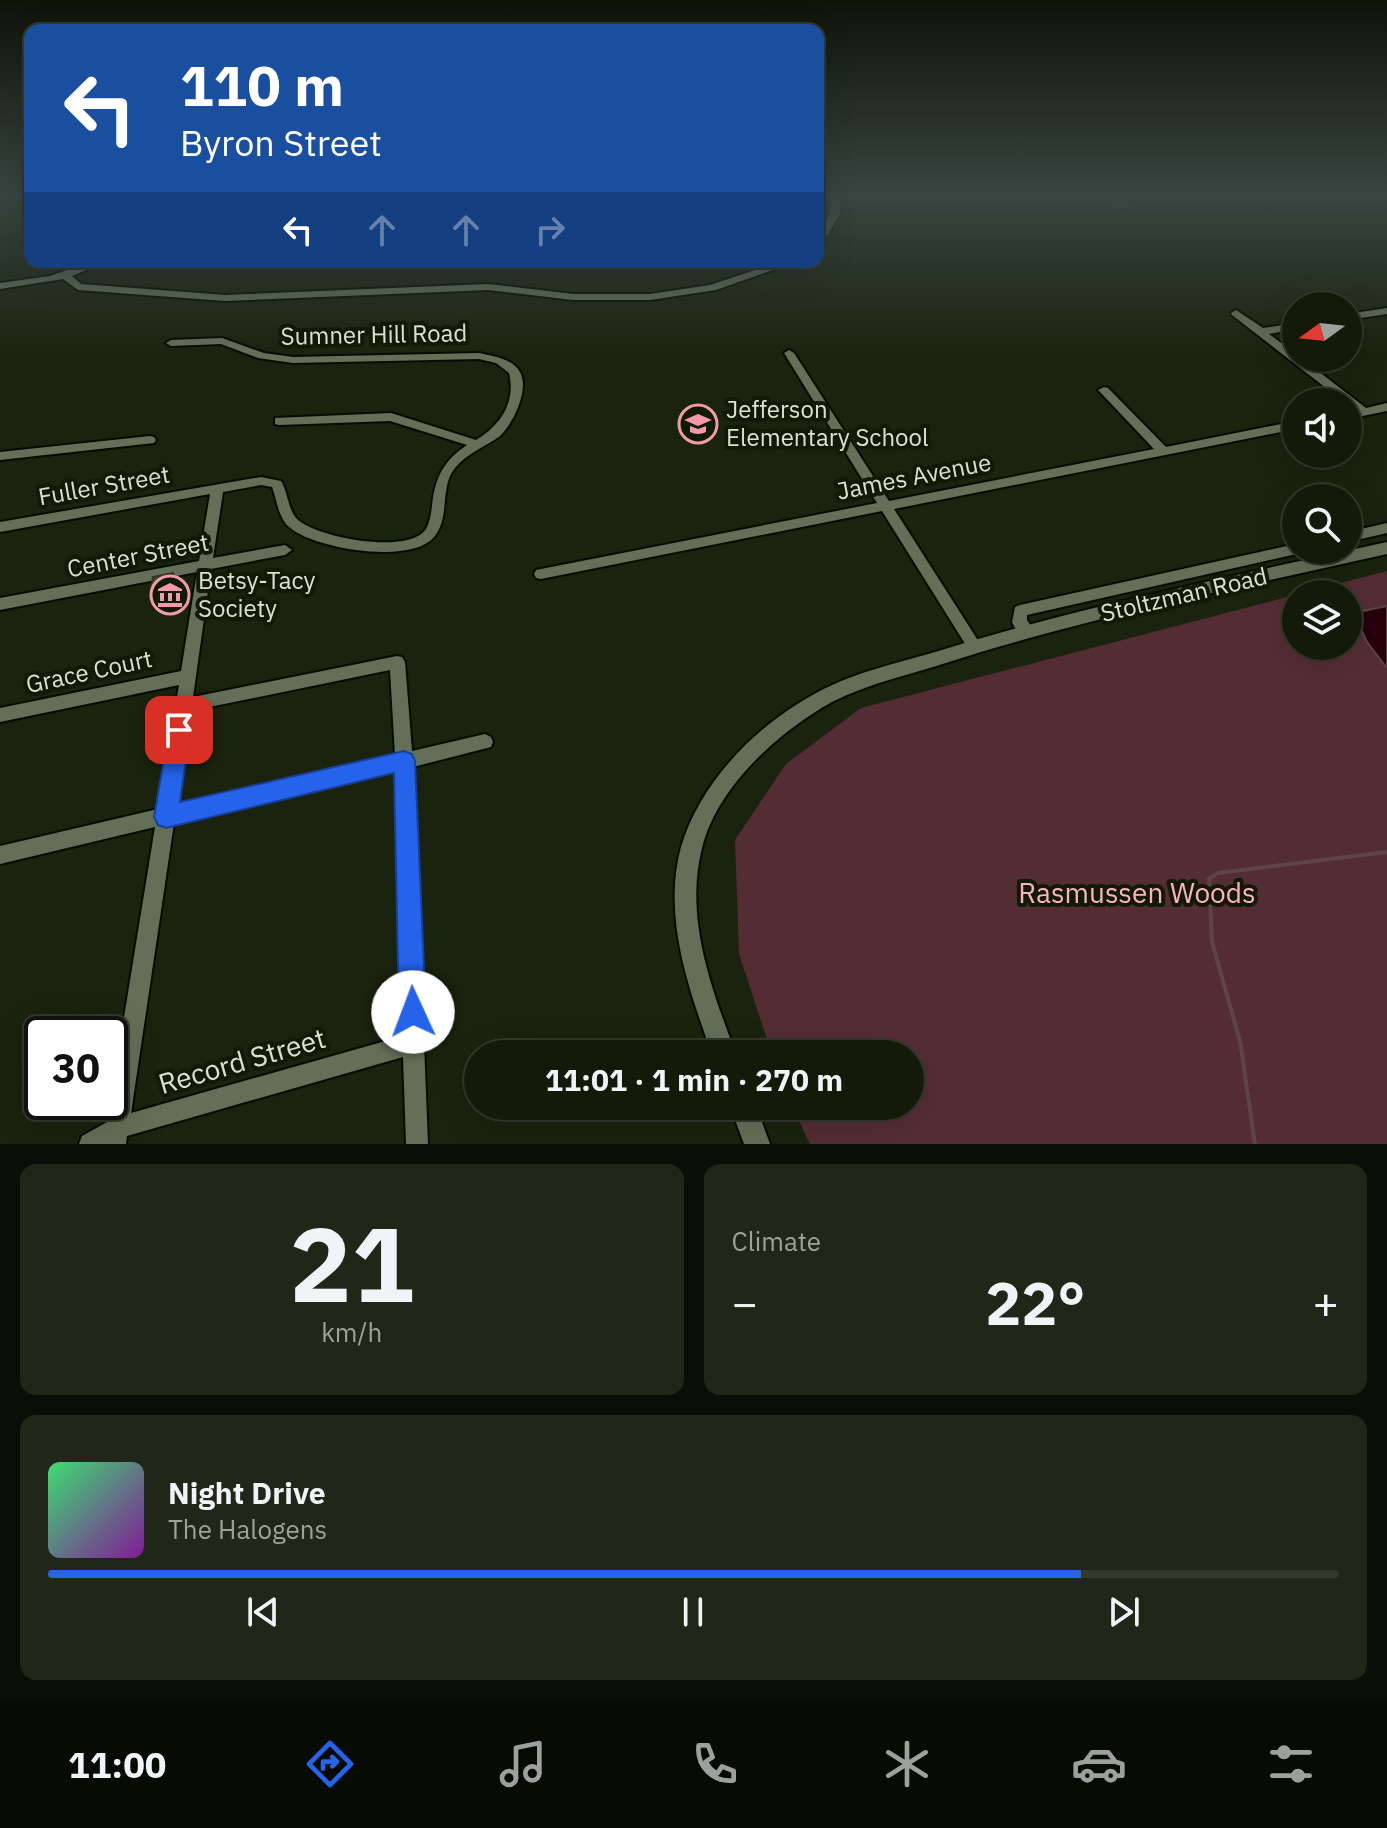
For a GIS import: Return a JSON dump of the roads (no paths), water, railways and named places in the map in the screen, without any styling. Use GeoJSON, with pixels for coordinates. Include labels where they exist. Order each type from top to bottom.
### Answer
{"type":"FeatureCollection","features":[{"type":"Feature","properties":{"kind":"street"},"geometry":{"type":"LineString","coordinates":[[0,286],[65,275],[84,268]]}},
{"type":"Feature","properties":{"kind":"street"},"geometry":{"type":"LineString","coordinates":[[65,275],[78,287],[225,298],[488,287],[573,297],[650,297],[712,288],[772,268]]}},
{"type":"Feature","properties":{"kind":"street"},"geometry":{"type":"LineString","coordinates":[[1362,315],[1387,311]]}},
{"type":"Feature","properties":{"kind":"street"},"geometry":{"type":"LineString","coordinates":[[1236,313],[1364,412],[1387,407]]}},
{"type":"Feature","properties":{"kind":"street"},"geometry":{"type":"LineString","coordinates":[[1260,332],[1282,328]]}},
{"type":"Feature","properties":{"kind":"street","name":"Sumner Hill Road"},"geometry":{"type":"LineString","coordinates":[[171,343],[222,341],[262,356],[293,360],[374,356],[491,358],[514,371],[515,399],[506,424],[445,472],[432,530],[426,538],[405,547],[353,542],[301,528],[286,512],[277,484],[261,481],[217,489]]}},
{"type":"Feature","properties":{"kind":"street"},"geometry":{"type":"LineString","coordinates":[[789,353],[974,646]]}},
{"type":"Feature","properties":{"kind":"street"},"geometry":{"type":"LineString","coordinates":[[1104,390],[1162,450]]}},
{"type":"Feature","properties":{"kind":"street"},"geometry":{"type":"LineString","coordinates":[[279,421],[391,417],[479,445]]}},
{"type":"Feature","properties":{"kind":"street","name":"James Avenue"},"geometry":{"type":"LineString","coordinates":[[541,574],[1282,428]]}},
{"type":"Feature","properties":{"kind":"street"},"geometry":{"type":"LineString","coordinates":[[0,456],[150,440]]}},
{"type":"Feature","properties":{"kind":"street"},"geometry":{"type":"LineString","coordinates":[[117,1136],[217,489]]}},
{"type":"Feature","properties":{"kind":"street","name":"Fuller Street"},"geometry":{"type":"LineString","coordinates":[[0,527],[217,489]]}},
{"type":"Feature","properties":{"kind":"street"},"geometry":{"type":"LineString","coordinates":[[1362,534],[1387,528]]}},
{"type":"Feature","properties":{"kind":"street","name":"Stoltzman Road"},"geometry":{"type":"LineString","coordinates":[[719,1040],[693,965],[687,919],[687,881],[702,819],[743,758],[816,702],[843,689],[974,646],[1387,548]]}},
{"type":"Feature","properties":{"kind":"street","name":"Center Street"},"geometry":{"type":"LineString","coordinates":[[0,604],[285,550]]}},
{"type":"Feature","properties":{"kind":"street","name":"Stoltzman Road"},"geometry":{"type":"LineString","coordinates":[[1028,632],[1019,622],[1020,611],[1282,552]]}},
{"type":"Feature","properties":{"kind":"street"},"geometry":{"type":"LineString","coordinates":[[183,706],[397,662],[404,761],[417,1144]]}},
{"type":"Feature","properties":{"kind":"street","name":"Grace Court"},"geometry":{"type":"LineString","coordinates":[[0,715],[188,676]]}},
{"type":"Feature","properties":{"kind":"street"},"geometry":{"type":"LineString","coordinates":[[0,855],[485,742]]}},
{"type":"Feature","properties":{"kind":"street","name":"Record Street"},"geometry":{"type":"LineString","coordinates":[[90,1144],[414,1043]]}},
{"type":"Feature","properties":{"kind":"street"},"geometry":{"type":"LineString","coordinates":[[748,1120],[757,1144]]}},
{"type":"Feature","properties":{"kind":"waterway"},"geometry":{"type":"LineString","coordinates":[[1255,1144],[1240,1041],[1212,942],[1209,879],[1218,873],[1387,852]]}},
{"type":"Feature","properties":{"kind":"place","name":"Jefferson Elementary School"},"geometry":{"type":"Point","coordinates":[698,424]}},
{"type":"Feature","properties":{"kind":"place","name":"Betsy-Tacy Society"},"geometry":{"type":"Point","coordinates":[170,595]}},
{"type":"Feature","properties":{"kind":"park label","name":"Rasmussen Woods"},"geometry":{"type":"Point","coordinates":[1137,893]}}]}
